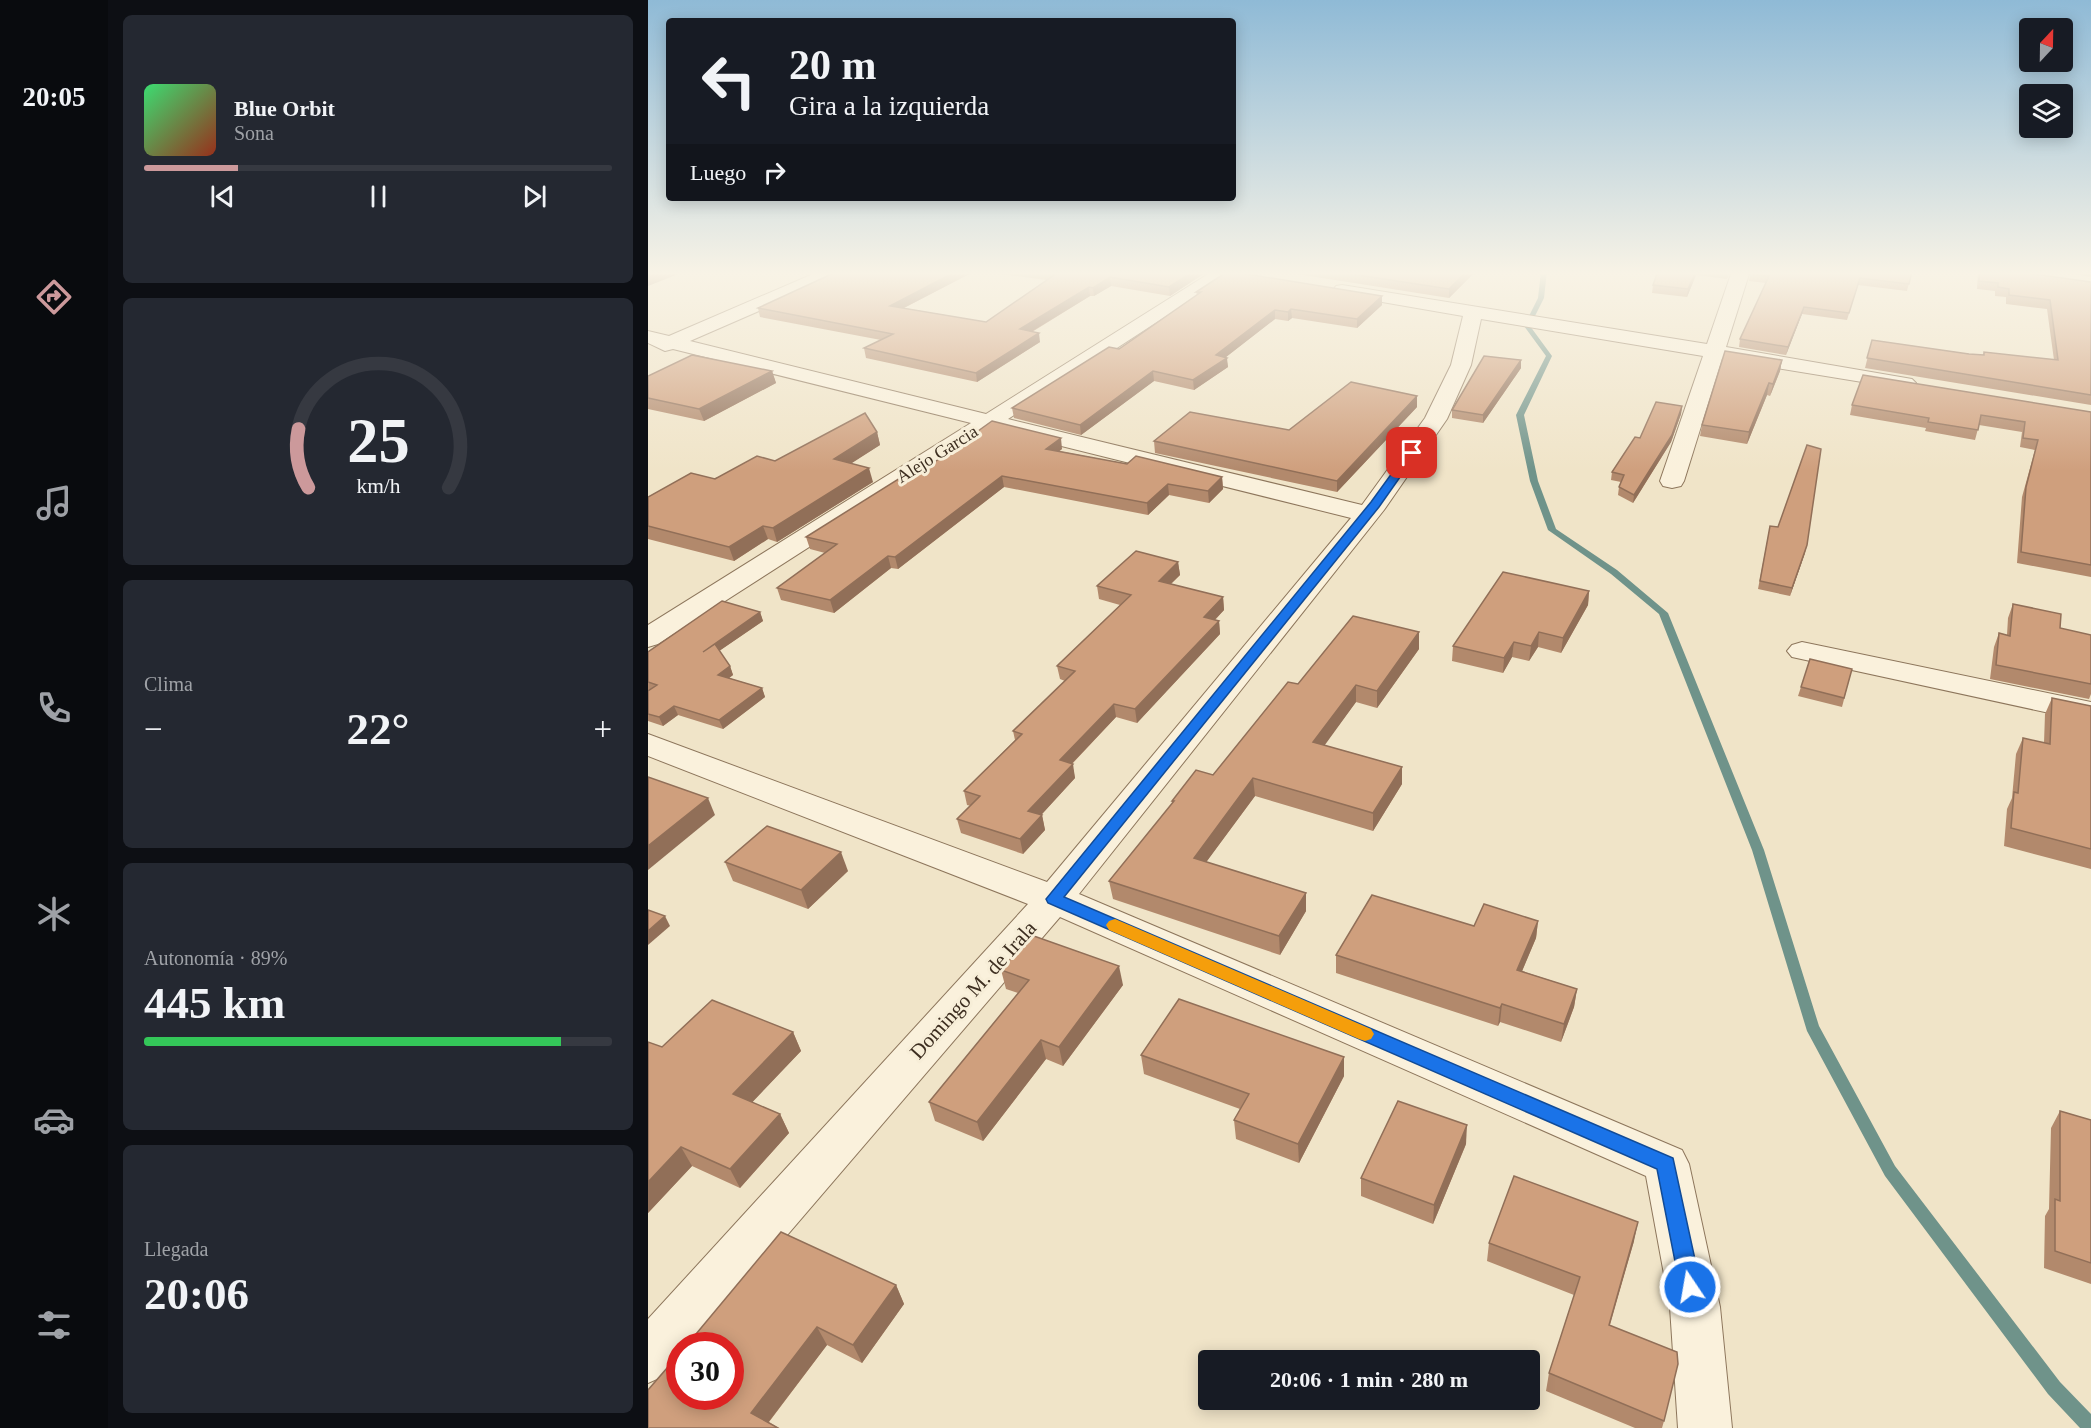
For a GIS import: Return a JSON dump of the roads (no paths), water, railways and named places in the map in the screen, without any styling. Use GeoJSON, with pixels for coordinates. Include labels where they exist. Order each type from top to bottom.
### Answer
{"type":"FeatureCollection","features":[{"type":"Feature","properties":{"kind":"street"},"geometry":{"type":"LineString","coordinates":[[650,338],[1367,514]]}},
{"type":"Feature","properties":{"kind":"street"},"geometry":{"type":"LineString","coordinates":[[648,353],[683,338]]}},
{"type":"Feature","properties":{"kind":"street","name":"Alejo Garcia"},"geometry":{"type":"LineString","coordinates":[[648,638],[1125,338]]}},
{"type":"Feature","properties":{"kind":"street","name":"Domingo M. de Irala"},"geometry":{"type":"LineString","coordinates":[[648,1357],[1054,899],[1367,514],[1436,419],[1461,365],[1467,338]]}},
{"type":"Feature","properties":{"kind":"street"},"geometry":{"type":"LineString","coordinates":[[1630,338],[1927,387]]}},
{"type":"Feature","properties":{"kind":"street"},"geometry":{"type":"LineString","coordinates":[[1672,481],[1720,338]]}},
{"type":"Feature","properties":{"kind":"street"},"geometry":{"type":"LineString","coordinates":[[1802,651],[2091,712]]}},
{"type":"Feature","properties":{"kind":"street"},"geometry":{"type":"LineString","coordinates":[[648,744],[1054,899],[1666,1164],[1695,1307],[1705,1428]]}},
{"type":"Feature","properties":{"kind":"waterway"},"geometry":{"type":"LineString","coordinates":[[1536,338],[1549,356],[1520,415],[1534,481],[1552,530],[1614,572],[1663,613],[1758,850],[1812,1027],[1890,1171],[2054,1388],[2091,1427]]}}]}
